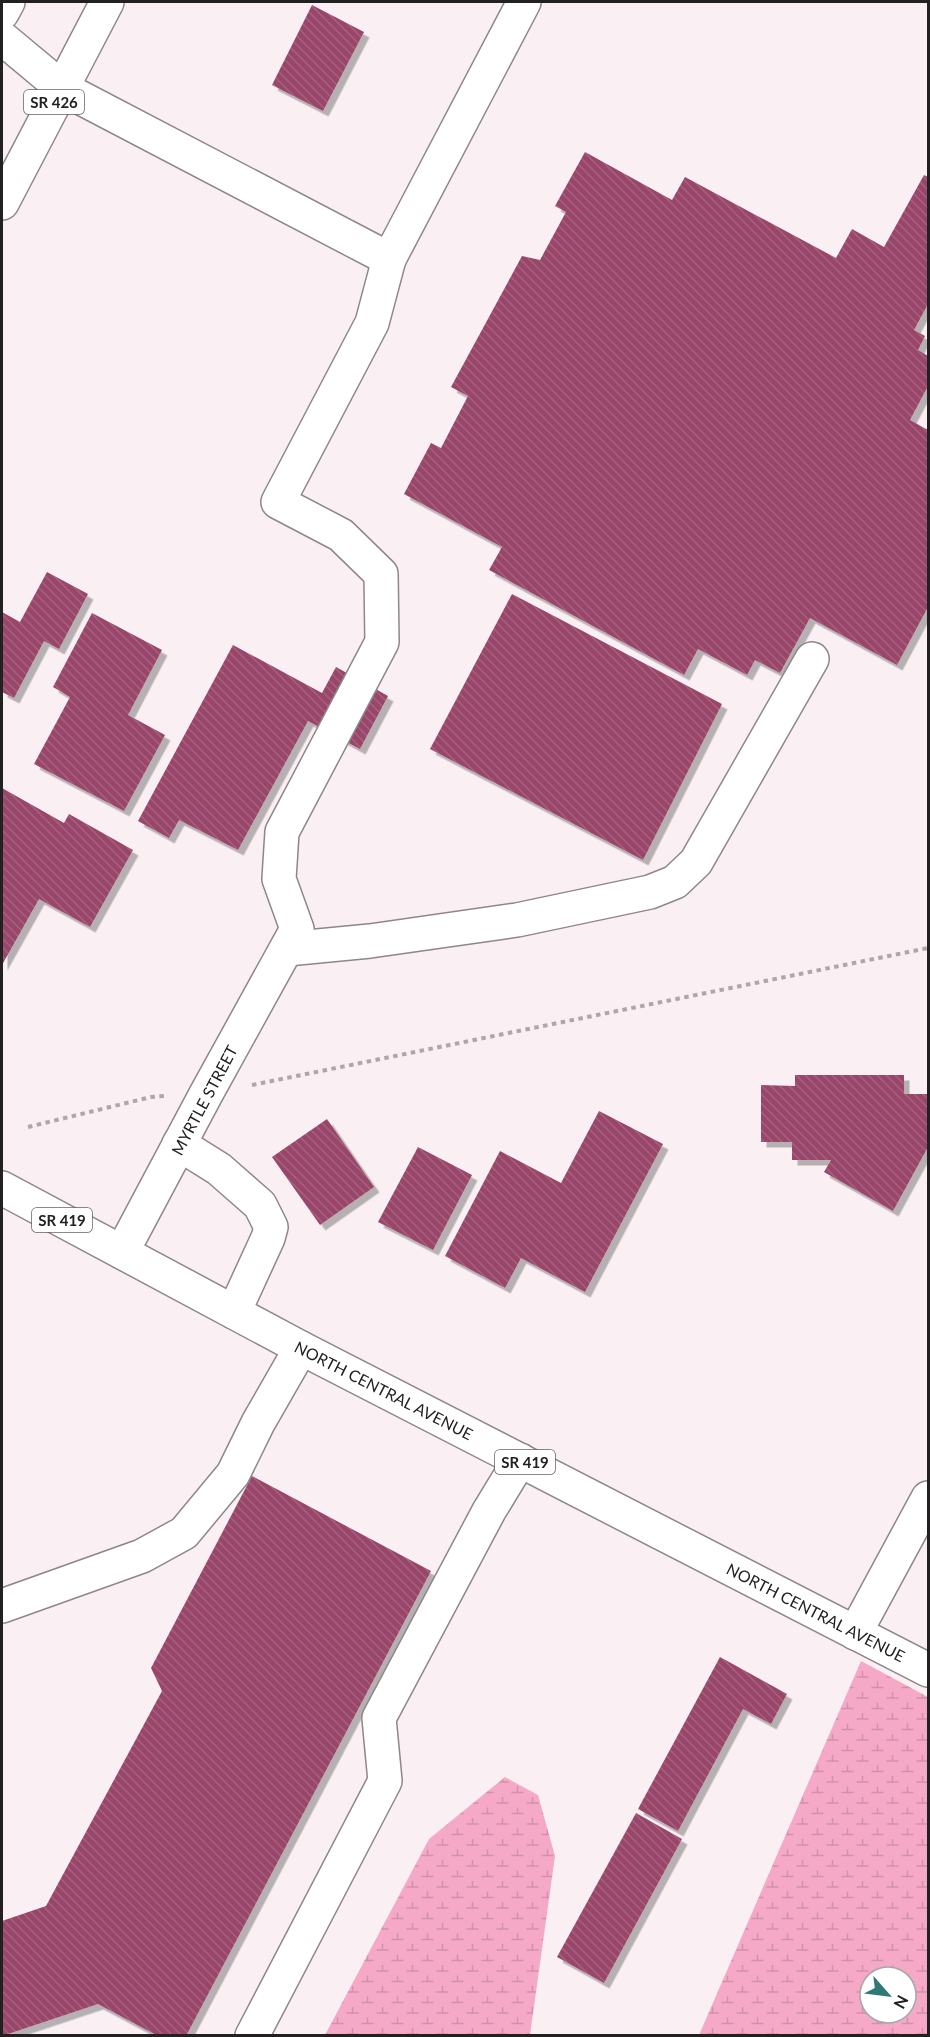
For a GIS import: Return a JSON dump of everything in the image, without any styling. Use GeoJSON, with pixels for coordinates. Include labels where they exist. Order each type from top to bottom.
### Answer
{"type":"FeatureCollection","features":[{"type":"Feature","properties":{"kind":"main road"},"geometry":{"type":"LineString","coordinates":[[2,13],[8,2]]}},
{"type":"Feature","properties":{"kind":"main road","name":"SR 426"},"geometry":{"type":"LineString","coordinates":[[2,203],[107,2]]}},
{"type":"Feature","properties":{"kind":"main road"},"geometry":{"type":"LineString","coordinates":[[2,38],[62,88],[389,259],[524,2]]}},
{"type":"Feature","properties":{"kind":"main road","name":"MYRTLE STREET"},"geometry":{"type":"LineString","coordinates":[[122,1252],[297,929],[279,879],[282,832],[382,642],[381,574],[341,535],[278,502],[372,323],[389,259]]}},
{"type":"Feature","properties":{"kind":"main road"},"geometry":{"type":"LineString","coordinates":[[288,949],[370,941],[517,920],[650,892],[675,882],[696,862],[812,659]]}},
{"type":"Feature","properties":{"kind":"main road"},"geometry":{"type":"LineString","coordinates":[[179,1144],[219,1169],[260,1205],[271,1227],[234,1312]]}},
{"type":"Feature","properties":{"kind":"main road","name":"NORTH CENTRAL AVENUE"},"geometry":{"type":"LineString","coordinates":[[2,1188],[301,1348],[928,1670]]}},
{"type":"Feature","properties":{"kind":"main road"},"geometry":{"type":"LineString","coordinates":[[2,1606],[142,1556],[184,1533],[233,1474],[258,1423],[301,1348]]}},
{"type":"Feature","properties":{"kind":"main road"},"geometry":{"type":"LineString","coordinates":[[252,2036],[386,1781],[379,1718],[489,1511],[520,1460]]}},
{"type":"Feature","properties":{"kind":"main road"},"geometry":{"type":"LineString","coordinates":[[855,1633],[928,1498]]}},
{"type":"Feature","properties":{"kind":"path"},"geometry":{"type":"LineString","coordinates":[[242,1087],[928,948]]}},
{"type":"Feature","properties":{"kind":"path"},"geometry":{"type":"LineString","coordinates":[[28,1127],[151,1097],[170,1096]]}},
{"type":"Feature","properties":{"kind":"green space"},"geometry":{"type":"Polygon","coordinates":[[[861,1661],[928,1697],[928,2035],[699,2035],[861,1661]]]}},
{"type":"Feature","properties":{"kind":"green space"},"geometry":{"type":"Polygon","coordinates":[[[505,1777],[538,1795],[555,1856],[530,2035],[325,2035],[429,1839],[505,1777]]]}},
{"type":"Feature","properties":{"kind":"building"},"geometry":{"type":"Polygon","coordinates":[[[312,5],[364,32],[323,111],[272,85],[312,5]]]}},
{"type":"Feature","properties":{"kind":"building"},"geometry":{"type":"Polygon","coordinates":[[[585,152],[672,200],[685,177],[836,258],[852,229],[884,247],[924,175],[928,177],[928,304],[914,330],[925,336],[918,350],[928,356],[928,386],[910,420],[928,430],[928,607],[897,665],[810,618],[780,673],[755,660],[747,675],[698,649],[684,675],[489,570],[502,547],[404,494],[431,443],[441,448],[468,396],[451,387],[522,256],[540,260],[566,212],[555,206],[585,152]]]}},
{"type":"Feature","properties":{"kind":"building"},"geometry":{"type":"Polygon","coordinates":[[[47,572],[88,594],[59,649],[44,641],[14,698],[2,692],[2,612],[20,622],[47,572]]]}},
{"type":"Feature","properties":{"kind":"building"},"geometry":{"type":"Polygon","coordinates":[[[512,594],[722,704],[643,860],[430,749],[512,594]]]}},
{"type":"Feature","properties":{"kind":"building"},"geometry":{"type":"Polygon","coordinates":[[[92,613],[162,650],[128,715],[165,735],[124,811],[34,764],[70,697],[53,687],[92,613]]]}},
{"type":"Feature","properties":{"kind":"building"},"geometry":{"type":"Polygon","coordinates":[[[233,645],[322,693],[336,667],[388,696],[360,749],[308,721],[238,850],[179,820],[169,838],[138,821],[233,645]]]}},
{"type":"Feature","properties":{"kind":"building"},"geometry":{"type":"Polygon","coordinates":[[[2,788],[64,823],[69,814],[133,850],[90,927],[39,899],[2,965],[2,788]]]}},
{"type":"Feature","properties":{"kind":"building"},"geometry":{"type":"Polygon","coordinates":[[[795,1075],[904,1075],[904,1094],[928,1094],[928,1147],[893,1211],[824,1172],[831,1160],[792,1160],[792,1142],[761,1142],[761,1085],[795,1086],[795,1075]]]}},
{"type":"Feature","properties":{"kind":"building"},"geometry":{"type":"Polygon","coordinates":[[[599,1111],[663,1144],[585,1292],[521,1258],[505,1288],[445,1256],[500,1151],[561,1183],[599,1111]]]}},
{"type":"Feature","properties":{"kind":"building"},"geometry":{"type":"Polygon","coordinates":[[[327,1119],[374,1187],[320,1225],[272,1157],[327,1119]]]}},
{"type":"Feature","properties":{"kind":"building"},"geometry":{"type":"Polygon","coordinates":[[[418,1147],[472,1175],[433,1250],[378,1222],[418,1147]]]}},
{"type":"Feature","properties":{"kind":"building"},"geometry":{"type":"Polygon","coordinates":[[[252,1476],[431,1571],[186,2036],[158,2036],[98,2004],[2,2036],[2,1921],[46,1906],[162,1691],[151,1668],[252,1476]]]}},
{"type":"Feature","properties":{"kind":"building"},"geometry":{"type":"Polygon","coordinates":[[[720,1657],[787,1694],[771,1724],[743,1709],[678,1831],[638,1809],[720,1657]]]}},
{"type":"Feature","properties":{"kind":"building"},"geometry":{"type":"Polygon","coordinates":[[[636,1813],[682,1839],[604,1983],[557,1957],[636,1813]]]}}]}
